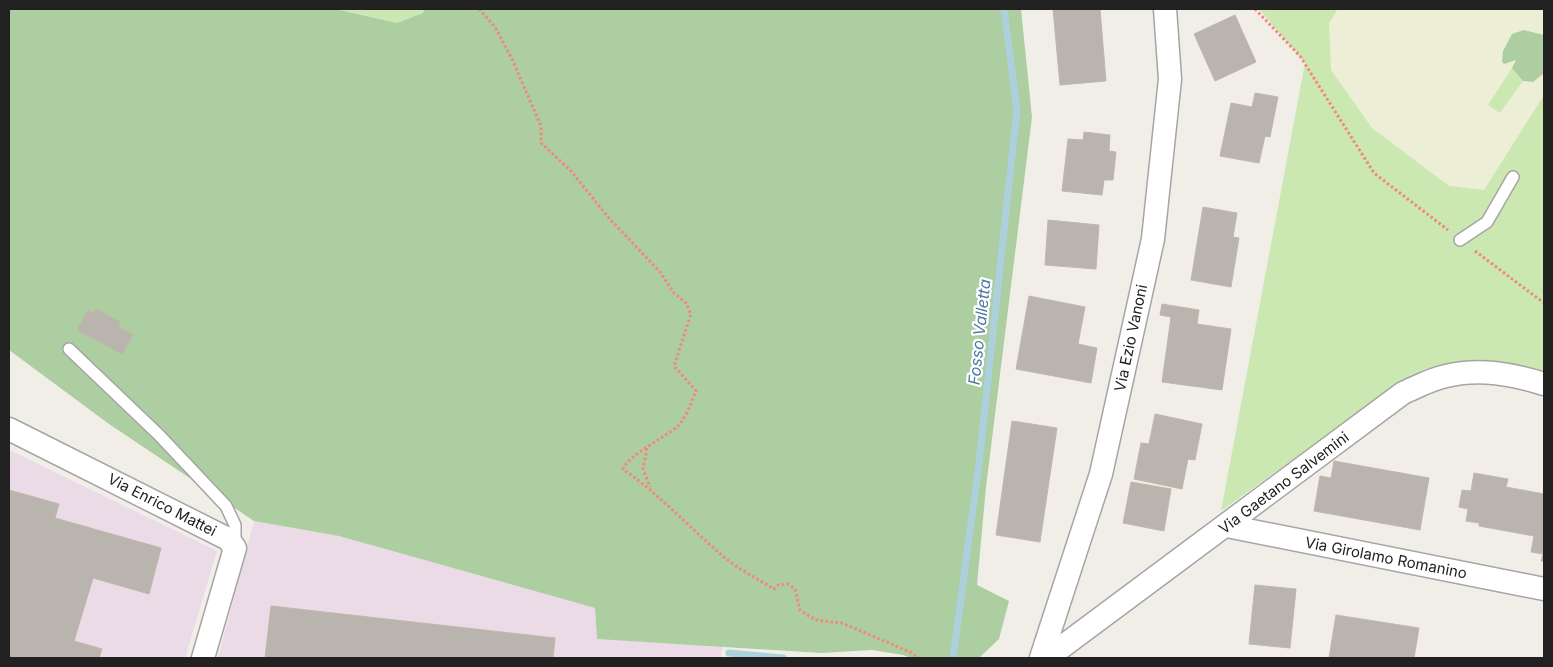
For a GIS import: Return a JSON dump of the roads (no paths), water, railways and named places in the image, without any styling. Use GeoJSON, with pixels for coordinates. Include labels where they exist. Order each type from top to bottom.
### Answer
{"type":"FeatureCollection","features":[{"type":"Feature","properties":{"kind":"street","name":"Via Ezio Vanoni"},"geometry":{"type":"LineString","coordinates":[[1041,658],[1101,474],[1153,239],[1170,79],[1165,9]]}},
{"type":"Feature","properties":{"kind":"street","name":"Via Gaetano Salvemini"},"geometry":{"type":"LineString","coordinates":[[1047,658],[1227,526],[1403,393],[1445,376],[1486,371],[1521,377],[1544,384]]}},
{"type":"Feature","properties":{"kind":"street","name":"Via Enrico Mattei"},"geometry":{"type":"LineString","coordinates":[[9,429],[219,534],[235,548]]}},
{"type":"Feature","properties":{"kind":"street","name":"Via Girolamo Romanino"},"geometry":{"type":"LineString","coordinates":[[1227,526],[1544,590]]}},
{"type":"Feature","properties":{"kind":"street"},"geometry":{"type":"LineString","coordinates":[[203,658],[235,548]]}},
{"type":"Feature","properties":{"kind":"lane"},"geometry":{"type":"LineString","coordinates":[[1460,240],[1487,222],[1513,177]]}},
{"type":"Feature","properties":{"kind":"lane"},"geometry":{"type":"LineString","coordinates":[[69,349],[159,435],[226,506],[235,525],[235,548]]}},
{"type":"Feature","properties":{"kind":"waterway","name":"Fosso Valletta"},"geometry":{"type":"LineString","coordinates":[[953,658],[979,463],[1017,109],[1004,9]]}},
{"type":"Feature","properties":{"kind":"waterway"},"geometry":{"type":"LineString","coordinates":[[729,653],[783,658]]}}]}
